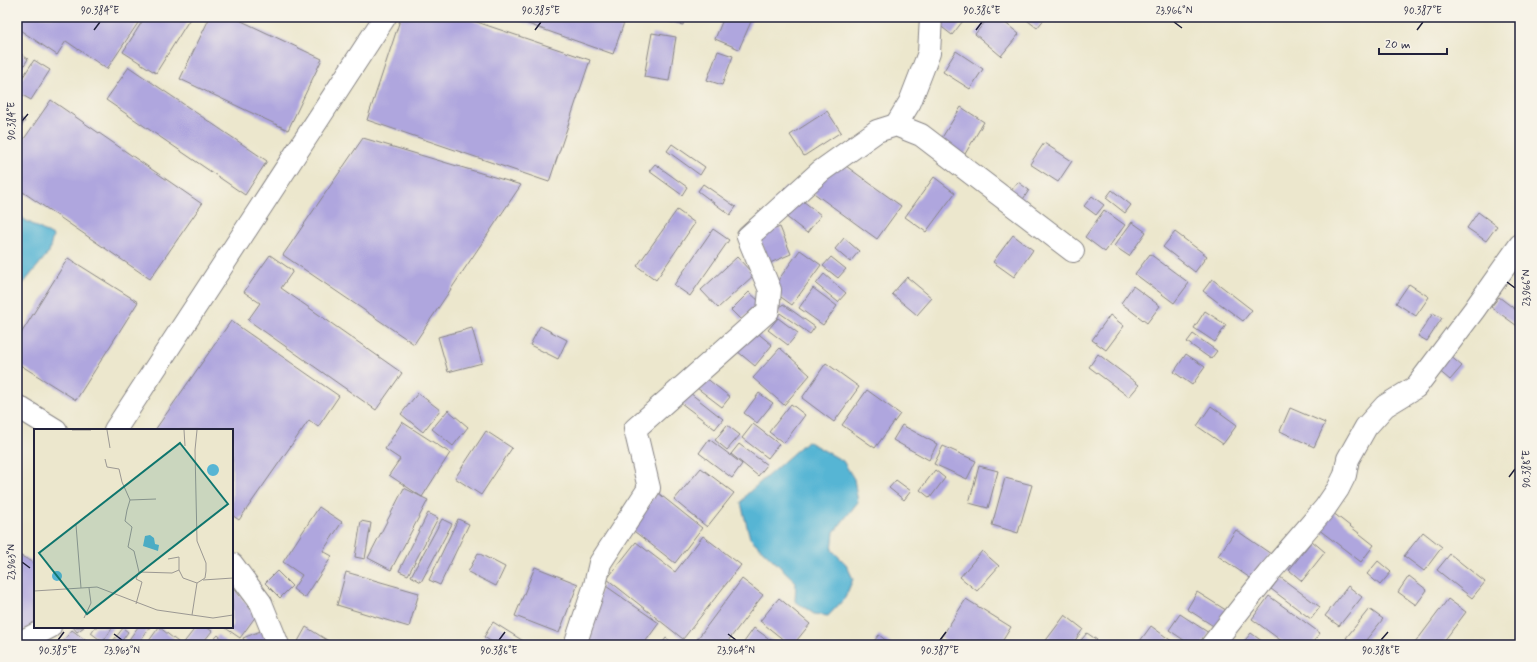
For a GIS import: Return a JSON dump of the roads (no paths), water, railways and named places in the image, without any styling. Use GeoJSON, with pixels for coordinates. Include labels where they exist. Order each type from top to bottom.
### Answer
{"type":"FeatureCollection","features":[{"type":"Feature","properties":{"kind":"street"},"geometry":{"type":"LineString","coordinates":[[116,429],[385,17]]}},
{"type":"Feature","properties":{"kind":"street"},"geometry":{"type":"LineString","coordinates":[[896,125],[910,102],[929,53],[931,17]]}},
{"type":"Feature","properties":{"kind":"street"},"geometry":{"type":"LineString","coordinates":[[575,645],[595,585],[600,563],[649,488],[636,429],[710,365],[768,311],[770,290],[748,236],[821,171],[877,131],[896,125],[921,135],[1073,251]]}},
{"type":"Feature","properties":{"kind":"street"},"geometry":{"type":"LineString","coordinates":[[1212,645],[1268,574],[1325,508],[1338,489],[1345,475],[1348,459],[1366,427],[1385,406],[1416,387],[1474,310],[1520,245]]}},
{"type":"Feature","properties":{"kind":"street"},"geometry":{"type":"LineString","coordinates":[[17,406],[54,429]]}},
{"type":"Feature","properties":{"kind":"street"},"geometry":{"type":"LineString","coordinates":[[233,565],[261,603],[278,645]]}},
{"type":"Feature","properties":{"kind":"street"},"geometry":{"type":"LineString","coordinates":[[17,644],[48,628]]}},
{"type":"Feature","properties":{"kind":"water"},"geometry":{"type":"Polygon","coordinates":[[[17,213],[25,220],[53,236],[49,252],[23,284],[17,287],[17,213]]]}},
{"type":"Feature","properties":{"kind":"water"},"geometry":{"type":"Polygon","coordinates":[[[807,441],[843,461],[854,479],[858,502],[834,532],[832,550],[846,564],[853,579],[845,598],[828,616],[814,614],[795,601],[796,582],[750,538],[741,503],[747,494],[807,441]]]}}]}
